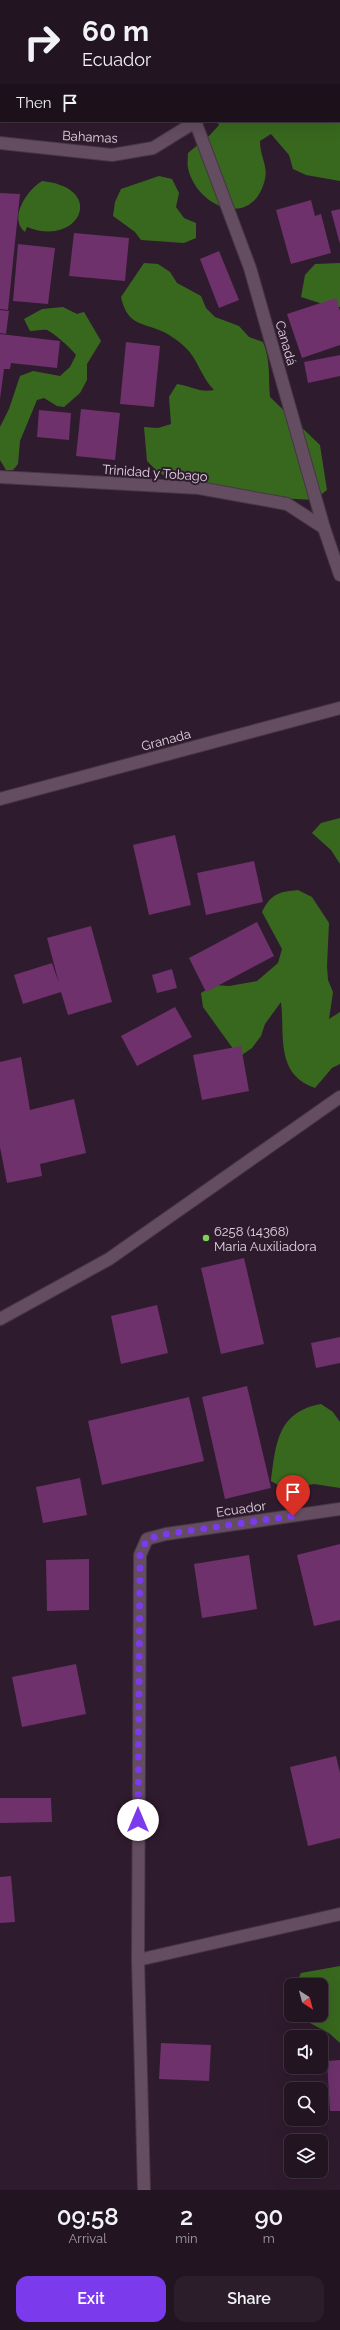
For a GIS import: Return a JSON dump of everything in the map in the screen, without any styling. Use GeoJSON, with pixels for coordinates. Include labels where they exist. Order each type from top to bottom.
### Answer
{"type":"FeatureCollection","features":[{"type":"Feature","properties":{"kind":"street","name":"Bahamas"},"geometry":{"type":"LineString","coordinates":[[0,143],[112,155],[153,148],[193,122]]}},
{"type":"Feature","properties":{"kind":"street","name":"Canadá"},"geometry":{"type":"LineString","coordinates":[[195,122],[250,268],[324,528],[340,575]]}},
{"type":"Feature","properties":{"kind":"street","name":"Trinidad y Tobago"},"geometry":{"type":"LineString","coordinates":[[0,477],[200,488],[287,504],[324,528]]}},
{"type":"Feature","properties":{"kind":"street","name":"Granada"},"geometry":{"type":"LineString","coordinates":[[0,799],[340,708]]}},
{"type":"Feature","properties":{"kind":"street"},"geometry":{"type":"LineString","coordinates":[[0,1319],[109,1259],[339,1100]]}},
{"type":"Feature","properties":{"kind":"street","name":"Ecuador"},"geometry":{"type":"LineString","coordinates":[[138,1960],[140,1555],[147,1539],[166,1534],[340,1509]]}},
{"type":"Feature","properties":{"kind":"street"},"geometry":{"type":"LineString","coordinates":[[144,2190],[138,1960],[340,1914]]}},
{"type":"Feature","properties":{"kind":"green space"},"geometry":{"type":"Polygon","coordinates":[[[218,122],[340,122],[340,181],[306,175],[293,169],[289,155],[271,134],[260,141],[266,174],[259,195],[249,205],[237,209],[225,208],[213,202],[202,193],[193,182],[188,168],[188,153],[210,135],[219,125],[218,122]]]}},
{"type":"Feature","properties":{"kind":"green space"},"geometry":{"type":"Polygon","coordinates":[[[159,176],[172,179],[179,193],[176,207],[184,218],[196,223],[196,238],[184,243],[141,240],[135,232],[113,216],[115,202],[121,189],[159,176]]]}},
{"type":"Feature","properties":{"kind":"green space"},"geometry":{"type":"Polygon","coordinates":[[[42,181],[62,186],[75,194],[80,204],[79,214],[72,224],[61,230],[45,231],[27,227],[25,232],[20,226],[18,219],[19,212],[26,197],[36,185],[42,181]]]}},
{"type":"Feature","properties":{"kind":"green space"},"geometry":{"type":"Polygon","coordinates":[[[144,263],[158,264],[170,272],[177,283],[201,296],[206,308],[215,317],[239,326],[249,337],[263,342],[266,349],[268,362],[270,397],[320,445],[327,490],[314,500],[207,494],[183,477],[168,478],[157,471],[147,461],[144,427],[158,428],[171,424],[169,397],[177,384],[204,391],[214,390],[193,357],[182,345],[166,333],[134,320],[130,317],[123,306],[121,297],[144,263]]]}},
{"type":"Feature","properties":{"kind":"green space"},"geometry":{"type":"Polygon","coordinates":[[[340,263],[340,307],[329,306],[301,297],[305,275],[315,264],[340,263]]]}},
{"type":"Feature","properties":{"kind":"green space"},"geometry":{"type":"Polygon","coordinates":[[[63,307],[77,314],[84,312],[101,341],[87,364],[87,380],[80,393],[64,407],[57,406],[44,398],[37,400],[20,441],[18,464],[13,470],[6,470],[0,460],[0,427],[9,409],[20,376],[33,371],[60,376],[70,367],[76,355],[63,341],[47,330],[30,331],[24,319],[42,309],[63,307]]]}},
{"type":"Feature","properties":{"kind":"green space"},"geometry":{"type":"Polygon","coordinates":[[[340,818],[340,864],[331,850],[312,833],[321,823],[340,818]]]}},
{"type":"Feature","properties":{"kind":"green space"},"geometry":{"type":"Polygon","coordinates":[[[298,890],[312,897],[329,923],[327,966],[328,980],[333,992],[329,1019],[340,1012],[340,1064],[332,1068],[315,1088],[302,1082],[293,1073],[288,1064],[284,1052],[281,1002],[265,1024],[261,1036],[252,1048],[239,1057],[203,1007],[201,993],[214,985],[229,986],[257,981],[278,963],[282,949],[262,912],[269,901],[276,895],[298,890]]]}},
{"type":"Feature","properties":{"kind":"green space"},"geometry":{"type":"Polygon","coordinates":[[[321,1404],[333,1412],[340,1422],[340,1488],[314,1484],[285,1489],[271,1481],[277,1442],[281,1432],[287,1422],[295,1414],[306,1408],[321,1404]]]}},
{"type":"Feature","properties":{"kind":"green space"},"geometry":{"type":"Polygon","coordinates":[[[340,1966],[340,2043],[328,2032],[328,2030],[323,2030],[308,2022],[328,2022],[328,1978],[298,1978],[301,1973],[340,1966]]]}},
{"type":"Feature","properties":{"kind":"building"},"geometry":{"type":"Polygon","coordinates":[[[0,193],[20,194],[8,310],[0,309],[0,193]]]}},
{"type":"Feature","properties":{"kind":"building"},"geometry":{"type":"Polygon","coordinates":[[[311,200],[315,216],[321,214],[331,253],[291,264],[276,210],[311,200]]]}},
{"type":"Feature","properties":{"kind":"building"},"geometry":{"type":"Polygon","coordinates":[[[340,209],[340,244],[331,211],[340,209]]]}},
{"type":"Feature","properties":{"kind":"building"},"geometry":{"type":"Polygon","coordinates":[[[74,233],[129,238],[125,281],[69,276],[74,233]]]}},
{"type":"Feature","properties":{"kind":"building"},"geometry":{"type":"Polygon","coordinates":[[[18,244],[55,248],[48,304],[13,301],[18,244]]]}},
{"type":"Feature","properties":{"kind":"building"},"geometry":{"type":"Polygon","coordinates":[[[219,251],[239,300],[219,308],[200,259],[219,251]]]}},
{"type":"Feature","properties":{"kind":"building"},"geometry":{"type":"Polygon","coordinates":[[[336,298],[340,311],[340,345],[302,358],[287,314],[336,298]]]}},
{"type":"Feature","properties":{"kind":"building"},"geometry":{"type":"Polygon","coordinates":[[[0,310],[9,311],[6,334],[0,333],[0,310]]]}},
{"type":"Feature","properties":{"kind":"building"},"geometry":{"type":"Polygon","coordinates":[[[0,334],[60,341],[57,368],[11,363],[10,369],[4,369],[0,399],[0,334]]]}},
{"type":"Feature","properties":{"kind":"building"},"geometry":{"type":"Polygon","coordinates":[[[126,342],[160,346],[154,407],[120,404],[126,342]]]}},
{"type":"Feature","properties":{"kind":"building"},"geometry":{"type":"Polygon","coordinates":[[[340,355],[340,376],[308,383],[304,362],[340,355]]]}},
{"type":"Feature","properties":{"kind":"building"},"geometry":{"type":"Polygon","coordinates":[[[81,409],[120,413],[115,460],[76,456],[81,409]]]}},
{"type":"Feature","properties":{"kind":"building"},"geometry":{"type":"Polygon","coordinates":[[[39,410],[71,413],[69,440],[37,437],[39,410]]]}},
{"type":"Feature","properties":{"kind":"building"},"geometry":{"type":"Polygon","coordinates":[[[175,835],[191,905],[149,915],[133,845],[175,835]]]}},
{"type":"Feature","properties":{"kind":"building"},"geometry":{"type":"Polygon","coordinates":[[[254,861],[263,902],[206,915],[197,873],[254,861]]]}},
{"type":"Feature","properties":{"kind":"building"},"geometry":{"type":"Polygon","coordinates":[[[257,922],[274,956],[206,992],[189,958],[257,922]]]}},
{"type":"Feature","properties":{"kind":"building"},"geometry":{"type":"Polygon","coordinates":[[[91,926],[112,1002],[68,1015],[61,992],[23,1004],[14,975],[52,963],[59,983],[47,938],[91,926]]]}},
{"type":"Feature","properties":{"kind":"building"},"geometry":{"type":"Polygon","coordinates":[[[172,969],[177,988],[157,993],[152,975],[172,969]]]}},
{"type":"Feature","properties":{"kind":"building"},"geometry":{"type":"Polygon","coordinates":[[[175,1007],[192,1037],[137,1066],[121,1036],[175,1007]]]}},
{"type":"Feature","properties":{"kind":"building"},"geometry":{"type":"Polygon","coordinates":[[[241,1046],[249,1091],[202,1100],[193,1055],[241,1046]]]}},
{"type":"Feature","properties":{"kind":"building"},"geometry":{"type":"Polygon","coordinates":[[[21,1057],[30,1110],[74,1099],[86,1153],[40,1164],[42,1176],[7,1183],[0,1147],[0,1062],[21,1057]]]}},
{"type":"Feature","properties":{"kind":"building"},"geometry":{"type":"Polygon","coordinates":[[[244,1258],[264,1344],[221,1354],[201,1268],[244,1258]]]}},
{"type":"Feature","properties":{"kind":"building"},"geometry":{"type":"Polygon","coordinates":[[[157,1305],[168,1353],[121,1364],[111,1316],[157,1305]]]}},
{"type":"Feature","properties":{"kind":"building"},"geometry":{"type":"Polygon","coordinates":[[[340,1337],[340,1363],[316,1368],[311,1343],[340,1337]]]}},
{"type":"Feature","properties":{"kind":"building"},"geometry":{"type":"Polygon","coordinates":[[[247,1386],[271,1488],[225,1499],[202,1397],[247,1386]]]}},
{"type":"Feature","properties":{"kind":"building"},"geometry":{"type":"Polygon","coordinates":[[[189,1397],[204,1461],[102,1485],[88,1421],[189,1397]]]}},
{"type":"Feature","properties":{"kind":"building"},"geometry":{"type":"Polygon","coordinates":[[[80,1478],[87,1515],[43,1523],[36,1487],[80,1478]]]}},
{"type":"Feature","properties":{"kind":"building"},"geometry":{"type":"Polygon","coordinates":[[[340,1544],[340,1620],[314,1626],[297,1555],[340,1544]]]}},
{"type":"Feature","properties":{"kind":"building"},"geometry":{"type":"Polygon","coordinates":[[[249,1555],[257,1609],[202,1618],[194,1564],[249,1555]]]}},
{"type":"Feature","properties":{"kind":"building"},"geometry":{"type":"Polygon","coordinates":[[[89,1559],[89,1610],[47,1611],[46,1560],[89,1559]]]}},
{"type":"Feature","properties":{"kind":"building"},"geometry":{"type":"Polygon","coordinates":[[[76,1664],[86,1714],[22,1727],[12,1677],[76,1664]]]}},
{"type":"Feature","properties":{"kind":"building"},"geometry":{"type":"Polygon","coordinates":[[[336,1756],[340,1773],[340,1838],[308,1846],[290,1767],[336,1756]]]}},
{"type":"Feature","properties":{"kind":"building"},"geometry":{"type":"Polygon","coordinates":[[[0,1798],[51,1798],[52,1822],[0,1823],[0,1798]]]}},
{"type":"Feature","properties":{"kind":"building"},"geometry":{"type":"Polygon","coordinates":[[[11,1876],[15,1922],[0,1923],[0,1877],[11,1876]]]}},
{"type":"Feature","properties":{"kind":"building"},"geometry":{"type":"Polygon","coordinates":[[[161,2043],[211,2045],[209,2081],[159,2079],[161,2043]]]}},
{"type":"Feature","properties":{"kind":"building"},"geometry":{"type":"Polygon","coordinates":[[[340,2060],[340,2111],[330,2111],[328,2061],[340,2060]]]}},
{"type":"Feature","properties":{"kind":"place","name":"6258 (14368) Maria Auxiliadora"},"geometry":{"type":"Point","coordinates":[206,1238]}},
{"type":"Feature","properties":{"kind":"route"},"geometry":{"type":"LineString","coordinates":[[138,1820],[140,1555],[147,1539],[166,1534],[293,1516]]}}]}
